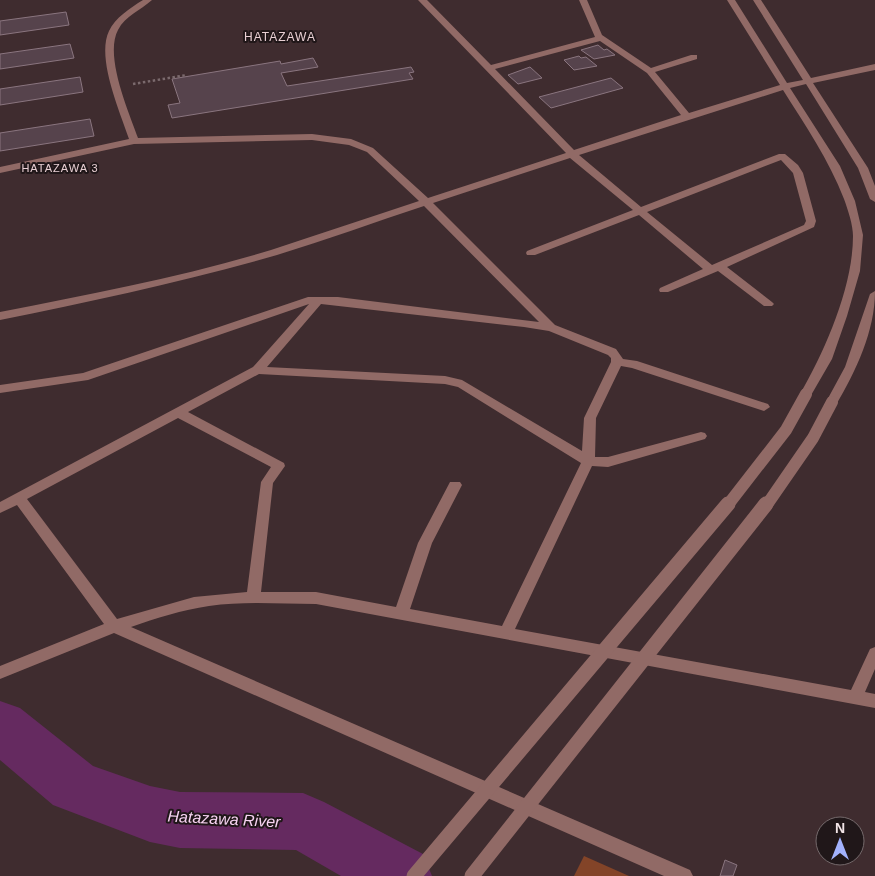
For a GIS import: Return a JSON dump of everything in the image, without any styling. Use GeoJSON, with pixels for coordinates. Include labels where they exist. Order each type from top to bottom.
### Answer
{"type":"FeatureCollection","features":[{"type":"Feature","properties":{"kind":"street"},"geometry":{"type":"LineString","coordinates":[[134,141],[111,66],[109,46],[112,32],[133,8],[148,0]]}},
{"type":"Feature","properties":{"kind":"street"},"geometry":{"type":"LineString","coordinates":[[422,0],[573,155],[640,211],[714,267],[768,304]]}},
{"type":"Feature","properties":{"kind":"street"},"geometry":{"type":"LineString","coordinates":[[583,0],[598,36],[650,71],[687,116]]}},
{"type":"Feature","properties":{"kind":"street"},"geometry":{"type":"LineString","coordinates":[[414,876],[732,500],[786,430],[826,359],[842,316],[855,272],[858,235],[850,201],[835,166],[731,0]]}},
{"type":"Feature","properties":{"kind":"street"},"geometry":{"type":"LineString","coordinates":[[757,0],[864,168],[875,199]]}},
{"type":"Feature","properties":{"kind":"street"},"geometry":{"type":"LineString","coordinates":[[489,68],[601,38]]}},
{"type":"Feature","properties":{"kind":"street"},"geometry":{"type":"LineString","coordinates":[[650,71],[694,57]]}},
{"type":"Feature","properties":{"kind":"street"},"geometry":{"type":"LineString","coordinates":[[0,316],[194,274],[274,252],[687,116],[785,86],[875,67]]}},
{"type":"Feature","properties":{"kind":"street"},"geometry":{"type":"LineString","coordinates":[[0,170],[134,141],[312,137],[351,142],[370,150],[426,202],[551,328],[559,333],[606,349],[617,357],[618,362],[590,418],[588,461],[506,633]]}},
{"type":"Feature","properties":{"kind":"street"},"geometry":{"type":"LineString","coordinates":[[531,253],[782,156],[795,167],[811,221],[808,227],[664,290]]}},
{"type":"Feature","properties":{"kind":"street"},"geometry":{"type":"LineString","coordinates":[[472,876],[760,515],[813,438],[851,367],[875,294]]}},
{"type":"Feature","properties":{"kind":"street"},"geometry":{"type":"LineString","coordinates":[[0,389],[84,377],[308,300],[319,299],[551,328]]}},
{"type":"Feature","properties":{"kind":"street"},"geometry":{"type":"LineString","coordinates":[[0,508],[257,370],[319,299]]}},
{"type":"Feature","properties":{"kind":"street"},"geometry":{"type":"LineString","coordinates":[[618,362],[633,364],[764,407]]}},
{"type":"Feature","properties":{"kind":"street"},"geometry":{"type":"LineString","coordinates":[[257,370],[445,380],[462,384],[588,461],[608,462],[701,436]]}},
{"type":"Feature","properties":{"kind":"street"},"geometry":{"type":"LineString","coordinates":[[178,412],[279,466],[267,482],[252,598]]}},
{"type":"Feature","properties":{"kind":"street"},"geometry":{"type":"LineString","coordinates":[[401,614],[426,543],[455,485]]}},
{"type":"Feature","properties":{"kind":"street"},"geometry":{"type":"LineString","coordinates":[[19,498],[114,626],[684,876]]}},
{"type":"Feature","properties":{"kind":"street"},"geometry":{"type":"LineString","coordinates":[[0,673],[114,626],[196,602],[252,598],[316,598],[875,701]]}},
{"type":"Feature","properties":{"kind":"street"},"geometry":{"type":"LineString","coordinates":[[856,697],[875,653]]}},
{"type":"Feature","properties":{"kind":"path"},"geometry":{"type":"LineString","coordinates":[[129,84],[186,75]]}},
{"type":"Feature","properties":{"kind":"shaded area"},"geometry":{"type":"Polygon","coordinates":[[[584,856],[629,876],[574,876],[584,856]]]}},
{"type":"Feature","properties":{"kind":"building"},"geometry":{"type":"Polygon","coordinates":[[[66,12],[69,25],[0,35],[0,21],[66,12]]]}},
{"type":"Feature","properties":{"kind":"building"},"geometry":{"type":"Polygon","coordinates":[[[70,44],[74,58],[0,69],[0,54],[70,44]]]}},
{"type":"Feature","properties":{"kind":"building"},"geometry":{"type":"Polygon","coordinates":[[[598,45],[615,55],[594,59],[581,50],[598,45]]]}},
{"type":"Feature","properties":{"kind":"building"},"geometry":{"type":"Polygon","coordinates":[[[579,56],[581,58],[586,57],[597,66],[574,70],[564,60],[579,56]]]}},
{"type":"Feature","properties":{"kind":"building"},"geometry":{"type":"Polygon","coordinates":[[[313,58],[318,67],[281,73],[287,86],[411,67],[414,72],[409,73],[413,79],[172,118],[168,105],[180,103],[172,79],[280,61],[281,64],[313,58]]]}},
{"type":"Feature","properties":{"kind":"building"},"geometry":{"type":"Polygon","coordinates":[[[530,67],[542,78],[518,84],[508,75],[530,67]]]}},
{"type":"Feature","properties":{"kind":"building"},"geometry":{"type":"Polygon","coordinates":[[[80,77],[83,92],[0,105],[0,89],[80,77]]]}},
{"type":"Feature","properties":{"kind":"building"},"geometry":{"type":"Polygon","coordinates":[[[611,78],[623,88],[551,108],[539,97],[611,78]]]}},
{"type":"Feature","properties":{"kind":"building"},"geometry":{"type":"Polygon","coordinates":[[[90,119],[94,136],[0,151],[0,133],[90,119]]]}},
{"type":"Feature","properties":{"kind":"building"},"geometry":{"type":"Polygon","coordinates":[[[725,860],[737,865],[733,876],[720,876],[725,860]]]}},
{"type":"Feature","properties":{"kind":"waterway","name":"Hatazawa River"},"geometry":{"type":"LineString","coordinates":[[0,726],[74,786],[150,814],[180,820],[303,822],[401,876]]}},
{"type":"Feature","properties":{"kind":"district","name":"HATAZAWA"},"geometry":{"type":"Point","coordinates":[280,37]}},
{"type":"Feature","properties":{"kind":"district","name":"HATAZAWA 3"},"geometry":{"type":"Point","coordinates":[60,168]}}]}
